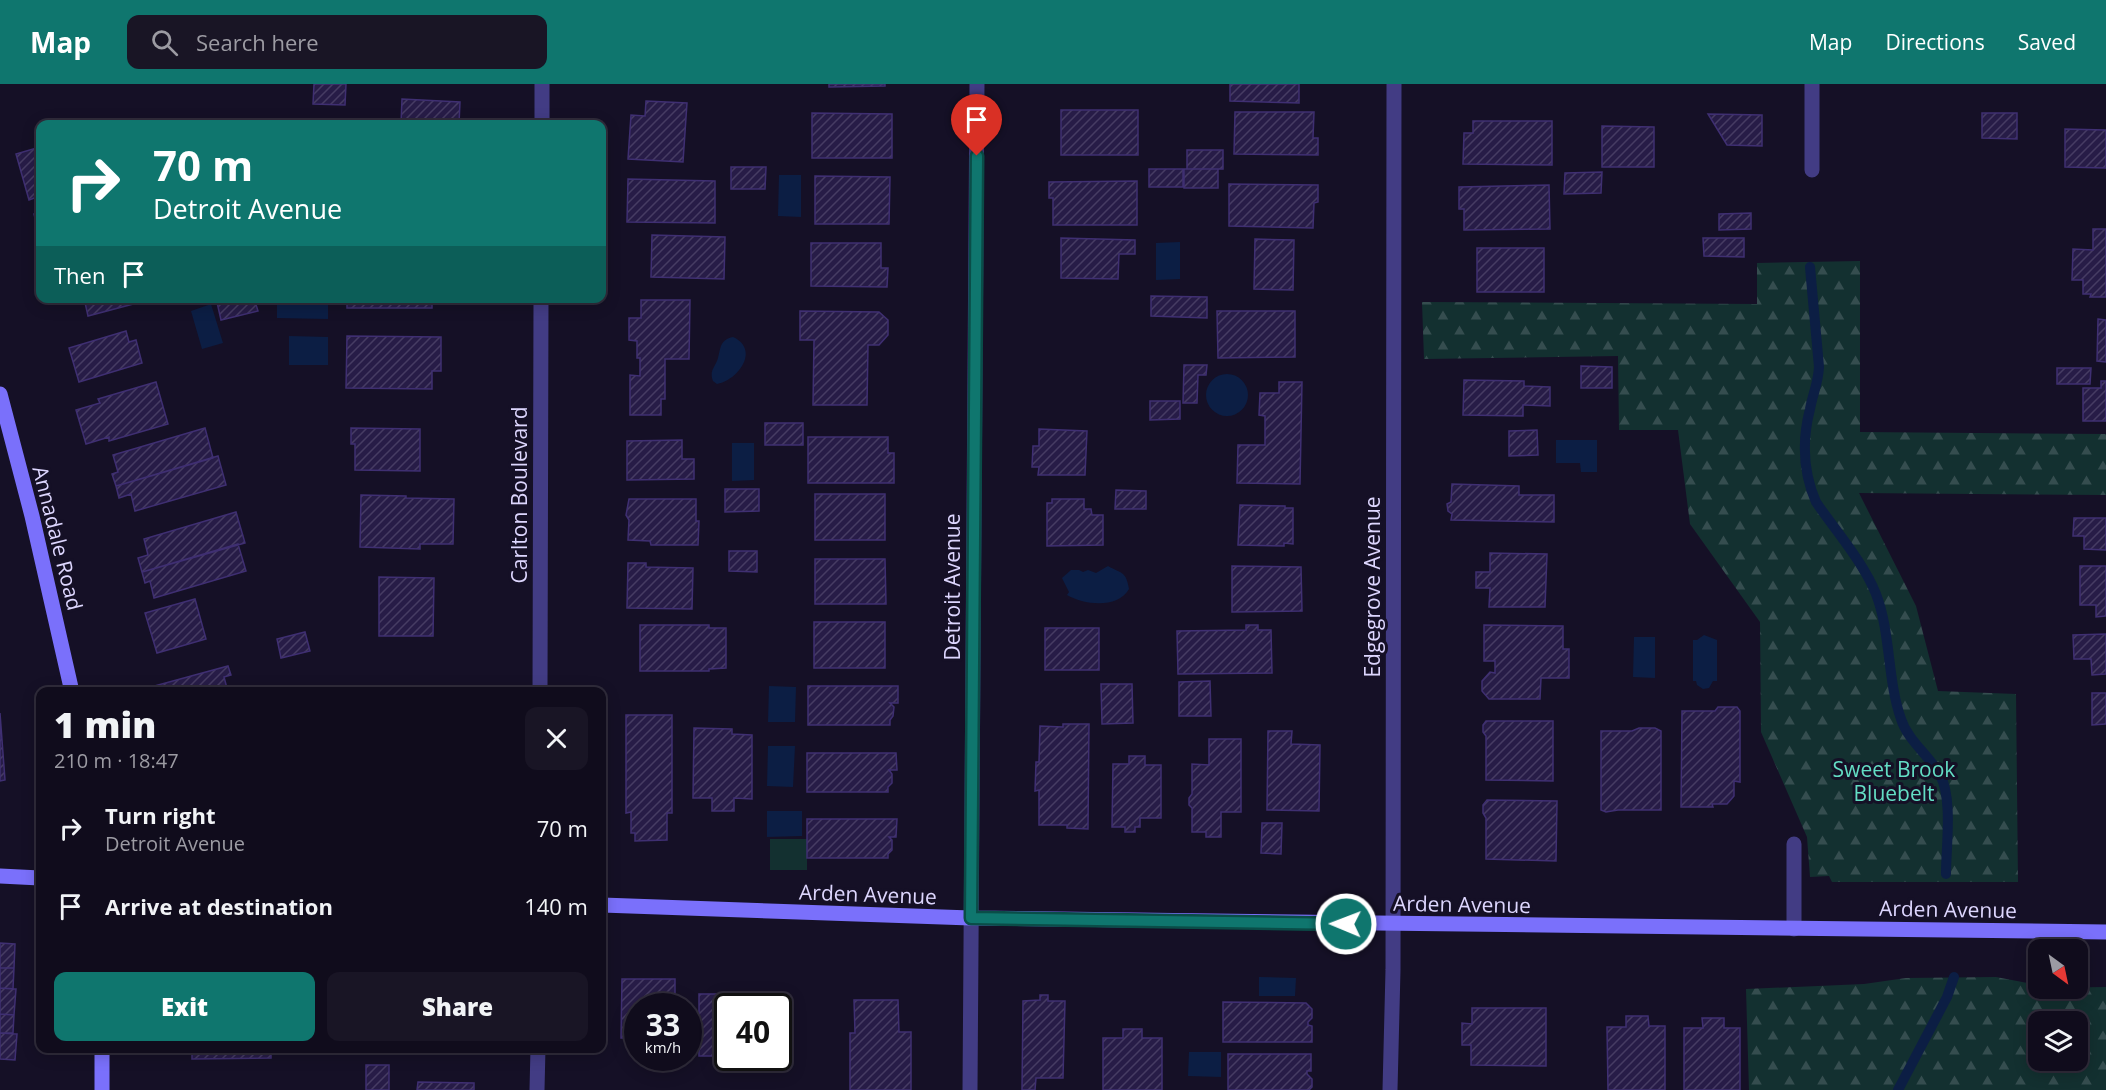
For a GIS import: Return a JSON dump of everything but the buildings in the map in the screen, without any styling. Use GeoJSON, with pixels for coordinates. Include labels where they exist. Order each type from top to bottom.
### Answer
{"type":"FeatureCollection","features":[{"type":"Feature","properties":{"kind":"street"},"geometry":{"type":"LineString","coordinates":[[542,84],[542,120]]}},
{"type":"Feature","properties":{"kind":"street","name":"Detroit Avenue"},"geometry":{"type":"LineString","coordinates":[[970,1090],[977,84]]}},
{"type":"Feature","properties":{"kind":"street","name":"Edgegrove Avenue"},"geometry":{"type":"LineString","coordinates":[[1390,1090],[1393,924],[1394,84]]}},
{"type":"Feature","properties":{"kind":"street"},"geometry":{"type":"LineString","coordinates":[[1812,84],[1812,170]]}},
{"type":"Feature","properties":{"kind":"street","name":"Carlton Boulevard"},"geometry":{"type":"LineString","coordinates":[[540,687],[541,303]]}},
{"type":"Feature","properties":{"kind":"street","name":"Annadale Road"},"geometry":{"type":"LineString","coordinates":[[0,396],[32,516],[71,687]]}},
{"type":"Feature","properties":{"kind":"street"},"geometry":{"type":"LineString","coordinates":[[1794,844],[1794,929]]}},
{"type":"Feature","properties":{"kind":"street"},"geometry":{"type":"LineString","coordinates":[[0,876],[36,878]]}},
{"type":"Feature","properties":{"kind":"street","name":"Arden Avenue"},"geometry":{"type":"LineString","coordinates":[[606,905],[971,918],[2106,932]]}},
{"type":"Feature","properties":{"kind":"street"},"geometry":{"type":"LineString","coordinates":[[102,1053],[102,1090]]}},
{"type":"Feature","properties":{"kind":"street"},"geometry":{"type":"LineString","coordinates":[[537,1053],[537,1090]]}},
{"type":"Feature","properties":{"kind":"green space","name":"Sweet Brook Bluebelt"},"geometry":{"type":"Polygon","coordinates":[[[1860,261],[1860,432],[2106,434],[2106,495],[1859,493],[1916,606],[1938,691],[2016,694],[2018,882],[1832,882],[1829,876],[1810,877],[1807,837],[1761,732],[1760,622],[1690,524],[1678,430],[1619,430],[1618,356],[1424,359],[1422,302],[1757,304],[1757,263],[1860,261]]]}},
{"type":"Feature","properties":{"kind":"green space"},"geometry":{"type":"Polygon","coordinates":[[[770,839],[807,839],[807,870],[770,870],[770,839]]]}},
{"type":"Feature","properties":{"kind":"green space"},"geometry":{"type":"Polygon","coordinates":[[[1996,977],[2028,983],[2028,999],[2088,999],[2088,987],[2106,987],[2106,1090],[1749,1090],[1746,989],[1864,984],[1906,978],[1996,977]]]}},
{"type":"Feature","properties":{"kind":"water"},"geometry":{"type":"Polygon","coordinates":[[[779,175],[801,175],[801,217],[778,216],[779,175]]]}},
{"type":"Feature","properties":{"kind":"water"},"geometry":{"type":"Polygon","coordinates":[[[1180,242],[1180,279],[1156,280],[1156,243],[1180,242]]]}},
{"type":"Feature","properties":{"kind":"water"},"geometry":{"type":"Polygon","coordinates":[[[277,303],[328,303],[328,319],[277,318],[277,303]]]}},
{"type":"Feature","properties":{"kind":"water"},"geometry":{"type":"Polygon","coordinates":[[[211,304],[223,343],[202,349],[191,311],[211,304]]]}},
{"type":"Feature","properties":{"kind":"water"},"geometry":{"type":"Polygon","coordinates":[[[289,336],[328,337],[328,365],[289,365],[289,336]]]}},
{"type":"Feature","properties":{"kind":"water"},"geometry":{"type":"Polygon","coordinates":[[[733,337],[741,342],[746,356],[739,371],[733,377],[717,384],[713,381],[712,372],[722,344],[733,337]]]}},
{"type":"Feature","properties":{"kind":"water"},"geometry":{"type":"Polygon","coordinates":[[[1227,374],[1242,380],[1248,395],[1242,410],[1227,416],[1212,410],[1206,395],[1212,380],[1227,374]]]}},
{"type":"Feature","properties":{"kind":"water"},"geometry":{"type":"Polygon","coordinates":[[[1556,440],[1597,440],[1597,472],[1581,472],[1580,463],[1556,463],[1556,440]]]}},
{"type":"Feature","properties":{"kind":"water"},"geometry":{"type":"Polygon","coordinates":[[[732,443],[754,443],[754,480],[732,481],[732,443]]]}},
{"type":"Feature","properties":{"kind":"water"},"geometry":{"type":"Polygon","coordinates":[[[1108,566],[1123,574],[1129,589],[1117,600],[1091,603],[1067,595],[1069,592],[1062,578],[1071,570],[1083,572],[1088,570],[1096,573],[1108,566]]]}},
{"type":"Feature","properties":{"kind":"water"},"geometry":{"type":"Polygon","coordinates":[[[1704,635],[1717,640],[1717,681],[1713,681],[1709,688],[1703,689],[1697,685],[1696,681],[1693,681],[1693,640],[1704,635]]]}},
{"type":"Feature","properties":{"kind":"water"},"geometry":{"type":"Polygon","coordinates":[[[1634,637],[1655,637],[1655,678],[1633,677],[1634,637]]]}},
{"type":"Feature","properties":{"kind":"water"},"geometry":{"type":"Polygon","coordinates":[[[769,686],[796,687],[795,722],[768,722],[769,686]]]}},
{"type":"Feature","properties":{"kind":"water"},"geometry":{"type":"Polygon","coordinates":[[[768,746],[795,746],[793,787],[767,786],[768,746]]]}},
{"type":"Feature","properties":{"kind":"water"},"geometry":{"type":"Polygon","coordinates":[[[767,811],[802,811],[802,836],[767,837],[767,811]]]}},
{"type":"Feature","properties":{"kind":"water"},"geometry":{"type":"Polygon","coordinates":[[[1259,977],[1296,978],[1295,996],[1259,996],[1259,977]]]}},
{"type":"Feature","properties":{"kind":"water"},"geometry":{"type":"Polygon","coordinates":[[[1189,1052],[1221,1052],[1221,1077],[1188,1076],[1189,1052]]]}},
{"type":"Feature","properties":{"kind":"waterway"},"geometry":{"type":"LineString","coordinates":[[1810,267],[1819,367],[1807,421],[1805,456],[1808,479],[1816,502],[1871,582],[1881,609],[1893,688],[1901,719],[1908,734],[1940,775],[1944,785],[1948,809],[1946,874]]}},
{"type":"Feature","properties":{"kind":"waterway"},"geometry":{"type":"LineString","coordinates":[[1898,1090],[1947,997],[1954,977]]}},
{"type":"Feature","properties":{"kind":"route"},"geometry":{"type":"LineString","coordinates":[[977,156],[971,918],[1346,924]]}}]}
